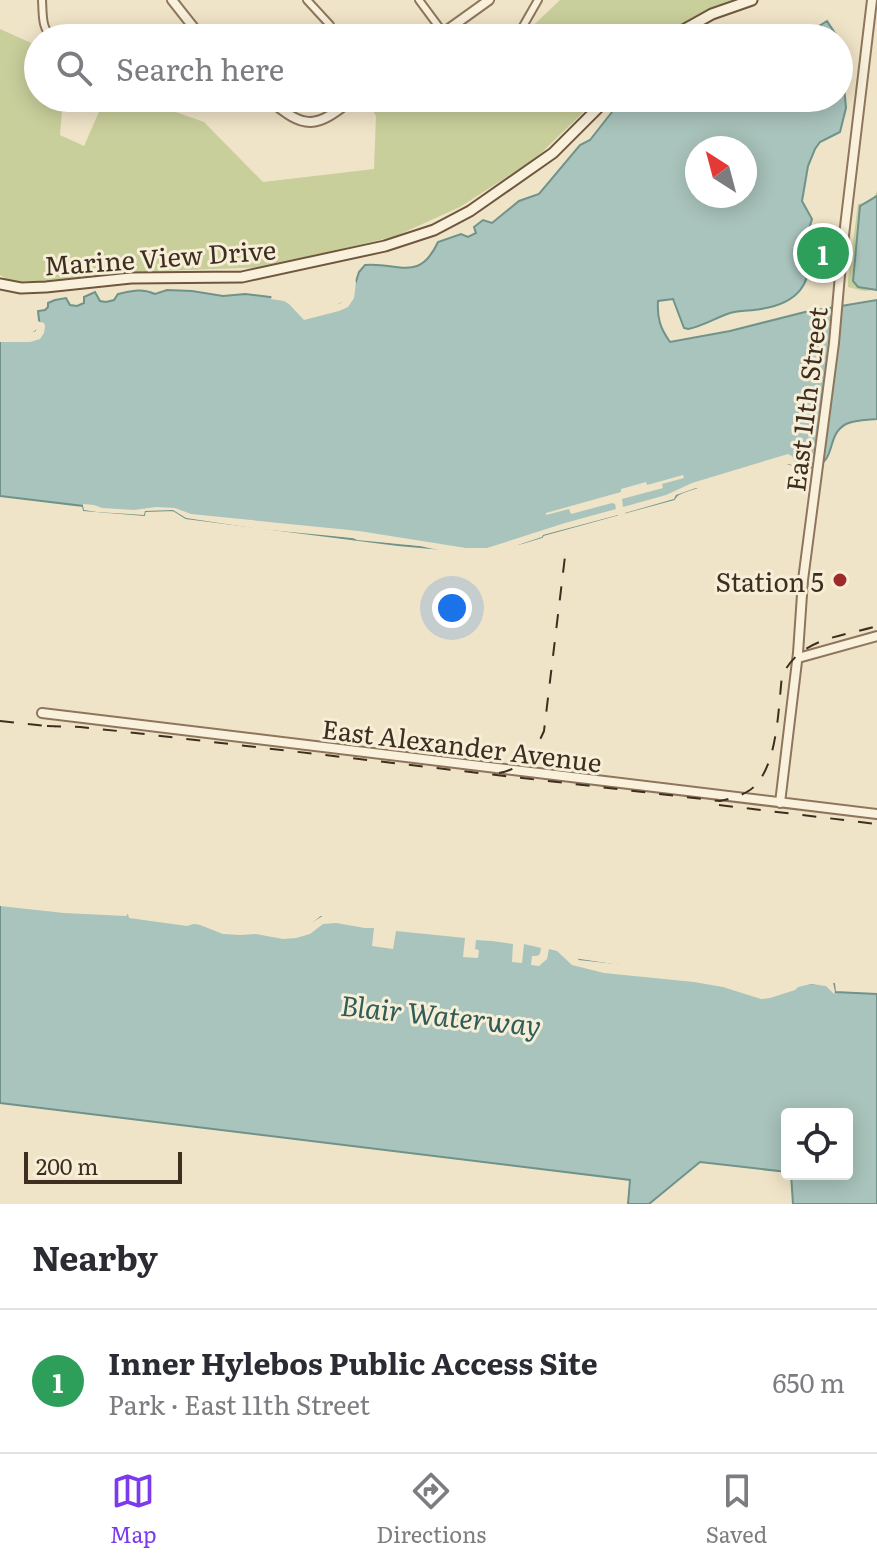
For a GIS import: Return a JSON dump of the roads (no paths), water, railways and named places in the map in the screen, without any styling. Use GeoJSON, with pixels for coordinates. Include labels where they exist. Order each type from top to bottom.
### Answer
{"type":"FeatureCollection","features":[{"type":"Feature","properties":{"kind":"main road"},"geometry":{"type":"LineString","coordinates":[[693,24],[752,0]]}},
{"type":"Feature","properties":{"kind":"main road","name":"Marine View Drive"},"geometry":{"type":"LineString","coordinates":[[0,284],[21,288],[131,278],[242,277],[385,246],[444,225],[483,202],[553,153],[594,112]]}},
{"type":"Feature","properties":{"kind":"street"},"geometry":{"type":"LineString","coordinates":[[42,0],[44,24]]}},
{"type":"Feature","properties":{"kind":"street"},"geometry":{"type":"LineString","coordinates":[[172,0],[191,24]]}},
{"type":"Feature","properties":{"kind":"street"},"geometry":{"type":"LineString","coordinates":[[307,0],[329,24]]}},
{"type":"Feature","properties":{"kind":"street"},"geometry":{"type":"LineString","coordinates":[[419,0],[435,24]]}},
{"type":"Feature","properties":{"kind":"street"},"geometry":{"type":"LineString","coordinates":[[456,24],[489,0]]}},
{"type":"Feature","properties":{"kind":"street"},"geometry":{"type":"LineString","coordinates":[[524,24],[538,0]]}},
{"type":"Feature","properties":{"kind":"street","name":"East 11th Street"},"geometry":{"type":"LineString","coordinates":[[780,803],[798,658],[803,580],[834,343],[872,0]]}},
{"type":"Feature","properties":{"kind":"street"},"geometry":{"type":"LineString","coordinates":[[285,112],[293,118],[310,122],[327,118],[335,112]]}},
{"type":"Feature","properties":{"kind":"street"},"geometry":{"type":"LineString","coordinates":[[798,658],[877,636]]}},
{"type":"Feature","properties":{"kind":"street","name":"East Alexander Avenue"},"geometry":{"type":"LineString","coordinates":[[42,713],[877,814]]}},
{"type":"Feature","properties":{"kind":"water"},"geometry":{"type":"Polygon","coordinates":[[[612,112],[845,112],[840,132],[820,142],[808,166],[802,201],[812,219],[804,245],[810,248],[810,261],[800,290],[774,306],[730,313],[688,329],[684,328],[673,299],[658,301],[658,313],[670,342],[805,312],[877,300],[877,419],[857,421],[839,429],[828,455],[818,465],[806,468],[785,463],[766,467],[696,488],[674,499],[522,543],[475,552],[186,518],[173,510],[145,511],[144,515],[84,510],[83,506],[0,496],[0,335],[32,334],[40,328],[38,311],[45,310],[48,303],[66,298],[70,305],[77,306],[84,303],[84,297],[95,292],[100,301],[106,302],[114,300],[118,294],[132,291],[155,294],[167,290],[192,291],[286,299],[310,317],[350,300],[359,272],[365,265],[416,267],[431,255],[438,242],[461,234],[468,237],[476,233],[474,227],[483,220],[492,223],[519,201],[539,194],[580,145],[590,140],[612,112]]]}},
{"type":"Feature","properties":{"kind":"water"},"geometry":{"type":"Polygon","coordinates":[[[877,196],[877,290],[858,287],[853,281],[860,206],[877,196]]]}},
{"type":"Feature","properties":{"kind":"water","name":"Blair Waterway"},"geometry":{"type":"Polygon","coordinates":[[[0,896],[224,927],[305,930],[321,917],[552,941],[573,959],[754,986],[834,984],[835,992],[877,994],[877,1204],[793,1204],[791,1180],[853,1180],[853,1108],[781,1108],[781,1171],[700,1162],[649,1204],[628,1204],[630,1180],[0,1103],[0,896]]]}},
{"type":"Feature","properties":{"kind":"railway"},"geometry":{"type":"LineString","coordinates":[[499,773],[514,768],[527,758],[544,731],[566,548]]}},
{"type":"Feature","properties":{"kind":"railway"},"geometry":{"type":"LineString","coordinates":[[47,726],[118,731],[720,801],[750,790],[766,768],[778,721],[782,676],[790,663],[810,646],[877,626]]}},
{"type":"Feature","properties":{"kind":"railway"},"geometry":{"type":"LineString","coordinates":[[0,721],[56,727]]}},
{"type":"Feature","properties":{"kind":"railway"},"geometry":{"type":"LineString","coordinates":[[719,805],[877,824]]}},
{"type":"Feature","properties":{"kind":"place","name":"Inner Hylebos Public Access Site"},"geometry":{"type":"Point","coordinates":[823,253]}},
{"type":"Feature","properties":{"kind":"place","name":"Station 5"},"geometry":{"type":"Point","coordinates":[840,580]}}]}
